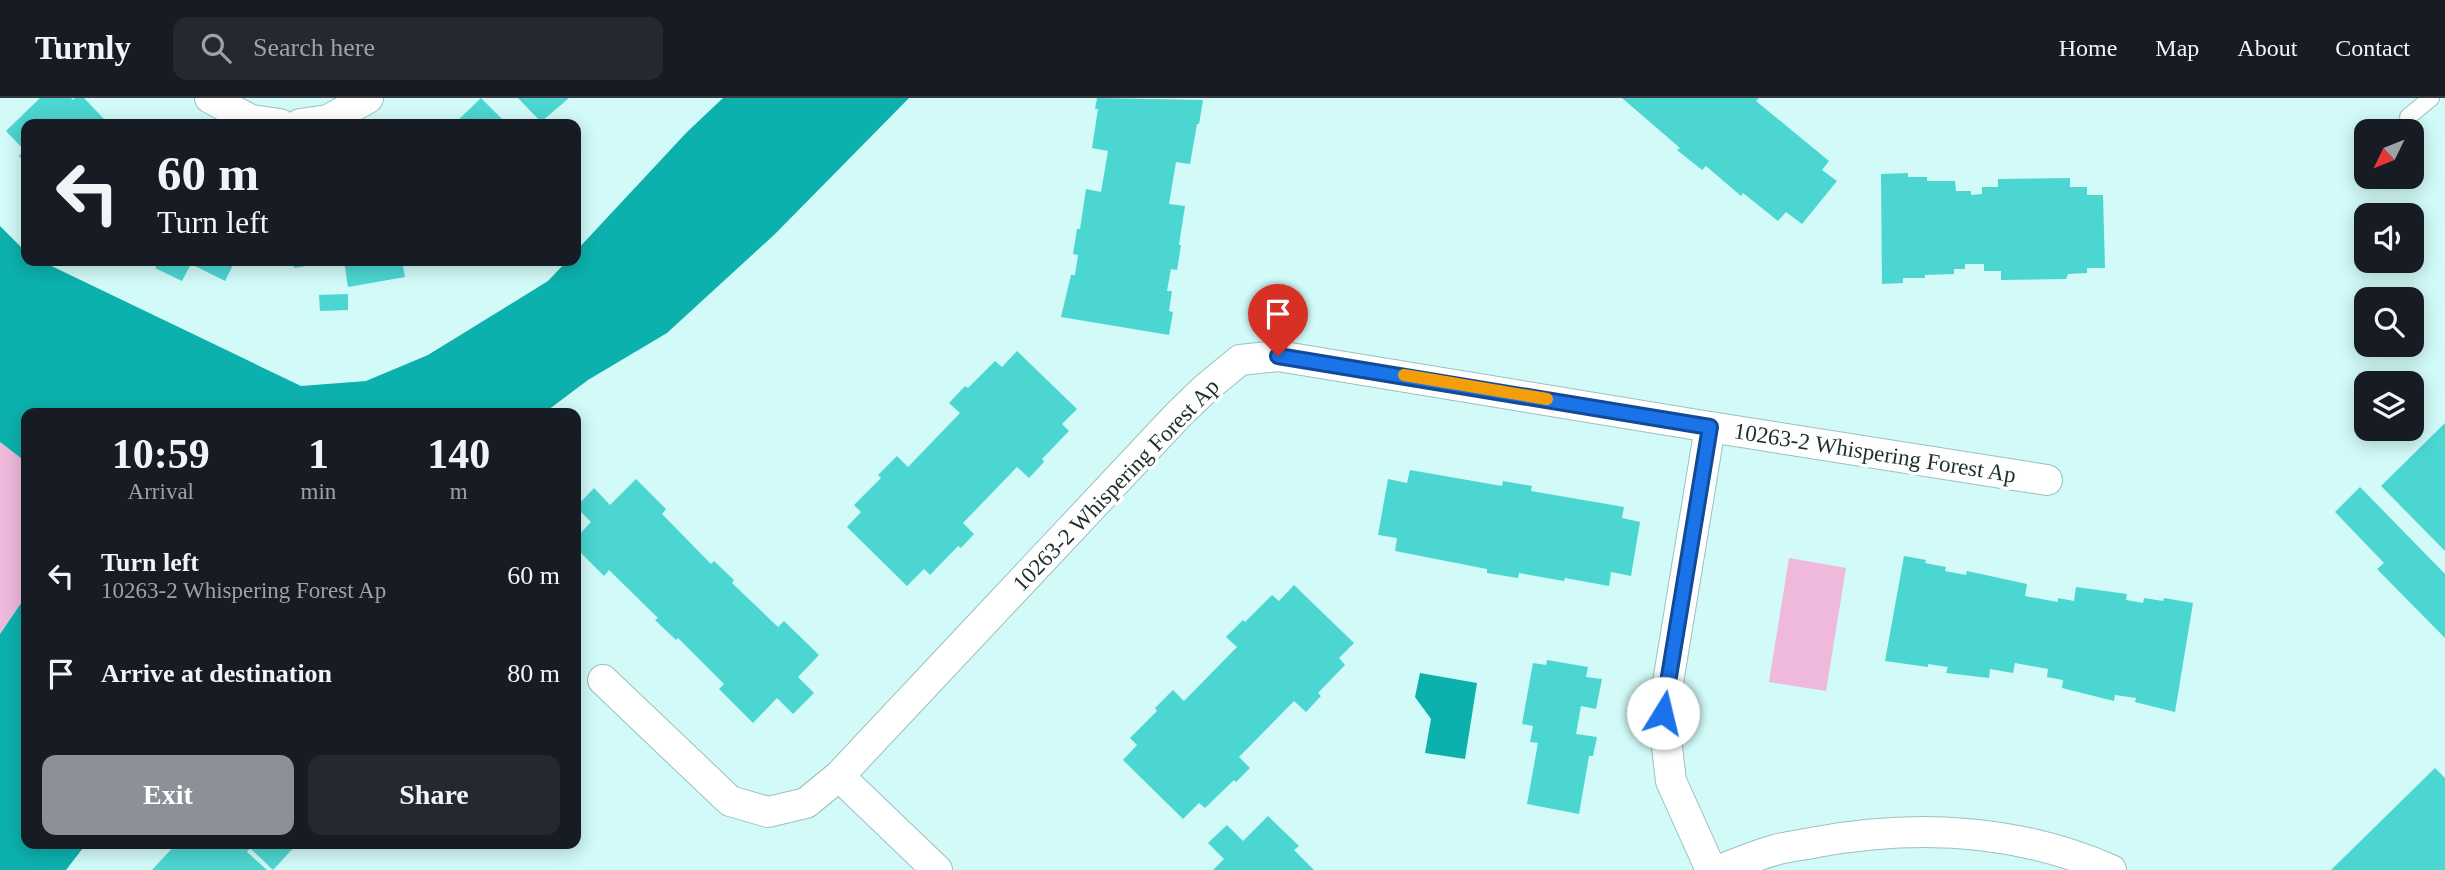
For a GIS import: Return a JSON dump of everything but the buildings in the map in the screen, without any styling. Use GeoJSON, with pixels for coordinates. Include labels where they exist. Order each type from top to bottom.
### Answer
{"type":"FeatureCollection","features":[{"type":"Feature","properties":{"kind":"street"},"geometry":{"type":"LineString","coordinates":[[209,98],[249,119]]}},
{"type":"Feature","properties":{"kind":"street"},"geometry":{"type":"LineString","coordinates":[[330,119],[368,98]]}},
{"type":"Feature","properties":{"kind":"street","name":"10263-2 Whispering Forest Ap"},"geometry":{"type":"LineString","coordinates":[[603,680],[730,801],[768,812],[806,803],[839,776],[1178,415],[1240,360],[1278,356],[2047,480]]}},
{"type":"Feature","properties":{"kind":"street"},"geometry":{"type":"LineString","coordinates":[[1710,427],[1663,713],[1671,781],[1711,870]]}},
{"type":"Feature","properties":{"kind":"street"},"geometry":{"type":"LineString","coordinates":[[839,776],[937,870]]}},
{"type":"Feature","properties":{"kind":"street"},"geometry":{"type":"LineString","coordinates":[[1720,870],[1775,850],[1856,835],[1927,832],[2023,840],[2086,859],[2111,870]]}},
{"type":"Feature","properties":{"kind":"lane"},"geometry":{"type":"LineString","coordinates":[[2408,117],[2431,98]]}},
{"type":"Feature","properties":{"kind":"shaded area"},"geometry":{"type":"Polygon","coordinates":[[[0,442],[21,458],[21,603],[0,634],[0,442]]]}},
{"type":"Feature","properties":{"kind":"shaded area"},"geometry":{"type":"Polygon","coordinates":[[[1789,558],[1846,568],[1826,691],[1769,682],[1789,558]]]}},
{"type":"Feature","properties":{"kind":"water"},"geometry":{"type":"Polygon","coordinates":[[[723,98],[909,98],[775,234],[667,333],[588,380],[551,408],[21,408],[21,458],[0,442],[0,226],[21,247],[21,266],[51,266],[301,386],[366,381],[428,355],[548,281],[562,266],[581,266],[581,246],[687,132],[723,98]]]}},
{"type":"Feature","properties":{"kind":"water"},"geometry":{"type":"Polygon","coordinates":[[[21,603],[21,849],[82,849],[66,870],[0,870],[0,634],[21,603]]]}},
{"type":"Feature","properties":{"kind":"water"},"geometry":{"type":"Polygon","coordinates":[[[1420,673],[1477,683],[1465,759],[1425,753],[1431,719],[1415,697],[1420,673]]]}},
{"type":"Feature","properties":{"kind":"slow traffic"},"geometry":{"type":"LineString","coordinates":[[1404,375],[1547,399]]}},
{"type":"Feature","properties":{"kind":"route"},"geometry":{"type":"LineString","coordinates":[[1278,356],[1710,427],[1663,713]]}}]}
